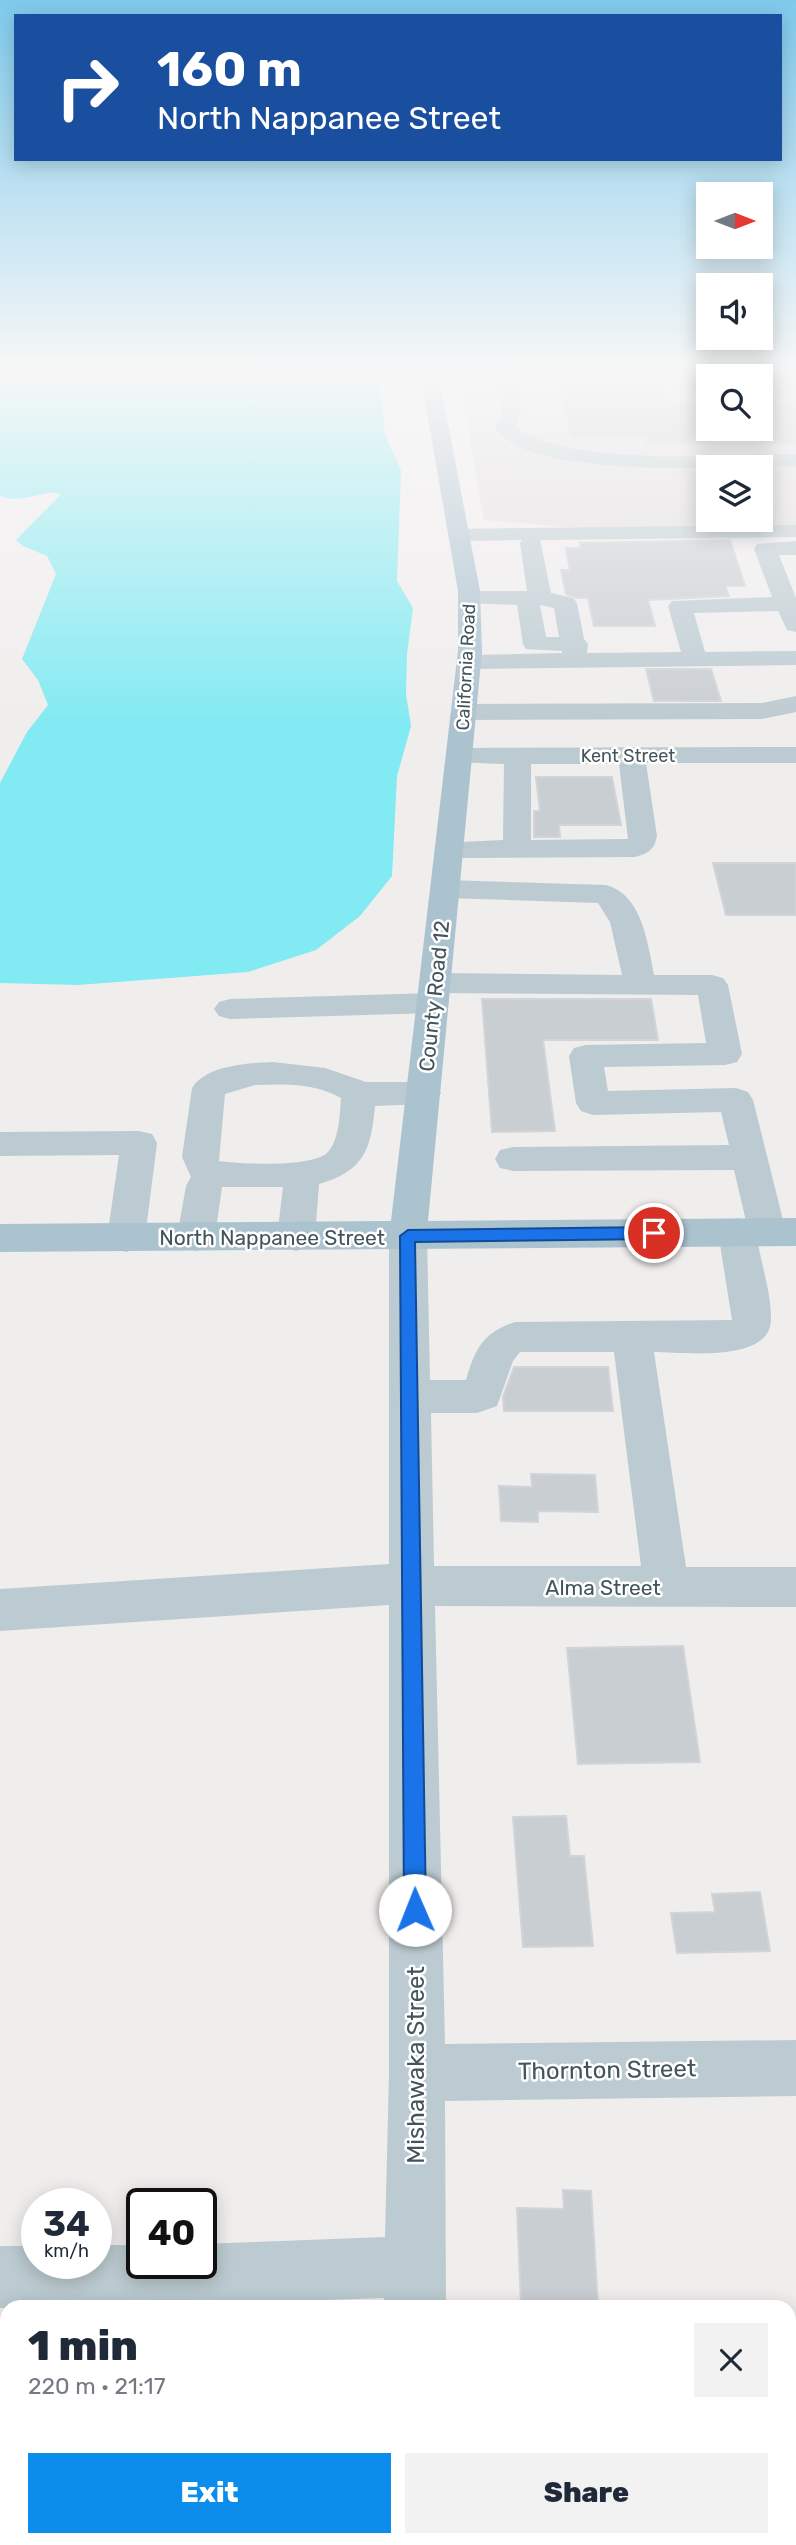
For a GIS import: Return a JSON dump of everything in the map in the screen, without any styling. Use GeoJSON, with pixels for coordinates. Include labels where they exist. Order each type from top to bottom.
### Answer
{"type":"FeatureCollection","features":[{"type":"Feature","properties":{"kind":"main road","name":"California Road"},"geometry":{"type":"LineString","coordinates":[[452,491],[470,598],[470,662],[461,756]]}},
{"type":"Feature","properties":{"kind":"main road","name":"County Road 12"},"geometry":{"type":"LineString","coordinates":[[408,1236],[461,756]]}},
{"type":"Feature","properties":{"kind":"main road","name":"North Nappanee Street"},"geometry":{"type":"LineString","coordinates":[[0,1238],[767,1232]]}},
{"type":"Feature","properties":{"kind":"street"},"geometry":{"type":"LineString","coordinates":[[460,534],[796,531]]}},
{"type":"Feature","properties":{"kind":"street"},"geometry":{"type":"LineString","coordinates":[[531,543],[535,644],[575,652]]}},
{"type":"Feature","properties":{"kind":"street"},"geometry":{"type":"LineString","coordinates":[[796,548],[765,549],[796,627]]}},
{"type":"Feature","properties":{"kind":"street"},"geometry":{"type":"LineString","coordinates":[[470,598],[533,598],[565,603],[575,652]]}},
{"type":"Feature","properties":{"kind":"street"},"geometry":{"type":"LineString","coordinates":[[470,662],[575,652],[692,652],[751,633],[787,604]]}},
{"type":"Feature","properties":{"kind":"street"},"geometry":{"type":"LineString","coordinates":[[692,652],[680,606],[751,633],[796,658]]}},
{"type":"Feature","properties":{"kind":"street"},"geometry":{"type":"LineString","coordinates":[[465,712],[762,711],[796,704]]}},
{"type":"Feature","properties":{"kind":"street","name":"Kent Street"},"geometry":{"type":"LineString","coordinates":[[461,756],[796,755]]}},
{"type":"Feature","properties":{"kind":"street"},"geometry":{"type":"LineString","coordinates":[[516,850],[518,756]]}},
{"type":"Feature","properties":{"kind":"street"},"geometry":{"type":"LineString","coordinates":[[450,849],[620,849],[641,845],[643,836],[631,756]]}},
{"type":"Feature","properties":{"kind":"street"},"geometry":{"type":"LineString","coordinates":[[446,889],[606,894],[617,903],[626,923],[640,984]]}},
{"type":"Feature","properties":{"kind":"street"},"geometry":{"type":"LineString","coordinates":[[230,1009],[435,993],[640,984],[712,985],[725,1054],[586,1056],[600,1160]]}},
{"type":"Feature","properties":{"kind":"street"},"geometry":{"type":"LineString","coordinates":[[358,1092],[359,1104],[348,1151],[342,1161],[333,1166],[302,1175],[212,1174],[203,1167],[200,1157],[209,1088],[221,1080],[236,1075],[305,1075],[342,1083],[358,1092],[424,1093]]}},
{"type":"Feature","properties":{"kind":"street"},"geometry":{"type":"LineString","coordinates":[[408,1396],[482,1394],[500,1346],[506,1339],[515,1337],[738,1336],[747,1330],[767,1232],[736,1100],[593,1103]]}},
{"type":"Feature","properties":{"kind":"street"},"geometry":{"type":"LineString","coordinates":[[0,1144],[139,1143],[125,1238]]}},
{"type":"Feature","properties":{"kind":"street"},"geometry":{"type":"LineString","coordinates":[[513,1159],[749,1157]]}},
{"type":"Feature","properties":{"kind":"street"},"geometry":{"type":"LineString","coordinates":[[196,1237],[204,1186],[212,1174]]}},
{"type":"Feature","properties":{"kind":"street"},"geometry":{"type":"LineString","coordinates":[[296,1237],[302,1175]]}},
{"type":"Feature","properties":{"kind":"street","name":"Mishawaka Street"},"geometry":{"type":"LineString","coordinates":[[408,1236],[417,2073],[415,2286]]}},
{"type":"Feature","properties":{"kind":"street"},"geometry":{"type":"LineString","coordinates":[[632,1336],[666,1588]]}},
{"type":"Feature","properties":{"kind":"street","name":"Alma Street"},"geometry":{"type":"LineString","coordinates":[[0,1610],[410,1584],[796,1587]]}},
{"type":"Feature","properties":{"kind":"street","name":"Thornton Street"},"geometry":{"type":"LineString","coordinates":[[417,2073],[796,2068]]}},
{"type":"Feature","properties":{"kind":"street"},"geometry":{"type":"LineString","coordinates":[[0,2277],[265,2289],[415,2286]]}},
{"type":"Feature","properties":{"kind":"shaded area"},"geometry":{"type":"Polygon","coordinates":[[[479,491],[696,491],[696,527],[579,528],[484,520],[479,491]]]}},
{"type":"Feature","properties":{"kind":"shaded area"},"geometry":{"type":"Polygon","coordinates":[[[773,491],[796,491],[796,527],[773,527],[773,491]]]}},
{"type":"Feature","properties":{"kind":"water"},"geometry":{"type":"Polygon","coordinates":[[[0,491],[400,491],[397,581],[413,608],[407,654],[406,694],[411,726],[397,776],[392,876],[360,916],[316,950],[248,972],[78,985],[0,983],[0,783],[27,732],[48,705],[38,680],[22,659],[56,574],[47,556],[23,546],[16,540],[61,494],[48,493],[17,499],[0,496],[0,491]]]}},
{"type":"Feature","properties":{"kind":"building"},"geometry":{"type":"Polygon","coordinates":[[[730,540],[745,586],[725,586],[729,596],[648,600],[655,626],[594,626],[588,598],[576,598],[566,594],[561,570],[570,570],[566,548],[581,548],[580,543],[730,540]]]}},
{"type":"Feature","properties":{"kind":"building"},"geometry":{"type":"Polygon","coordinates":[[[646,669],[711,669],[721,701],[654,701],[646,669]]]}},
{"type":"Feature","properties":{"kind":"building"},"geometry":{"type":"Polygon","coordinates":[[[536,777],[612,777],[621,825],[559,825],[560,837],[534,837],[534,811],[540,811],[536,777]]]}},
{"type":"Feature","properties":{"kind":"building"},"geometry":{"type":"Polygon","coordinates":[[[713,863],[796,863],[796,915],[726,915],[713,863]]]}},
{"type":"Feature","properties":{"kind":"building"},"geometry":{"type":"Polygon","coordinates":[[[482,999],[651,999],[658,1040],[543,1040],[555,1131],[492,1132],[482,999]]]}},
{"type":"Feature","properties":{"kind":"building"},"geometry":{"type":"Polygon","coordinates":[[[514,1367],[608,1367],[613,1411],[504,1411],[503,1397],[514,1367]]]}},
{"type":"Feature","properties":{"kind":"building"},"geometry":{"type":"Polygon","coordinates":[[[531,1474],[595,1475],[598,1512],[538,1511],[538,1522],[501,1521],[499,1486],[532,1487],[531,1474]]]}},
{"type":"Feature","properties":{"kind":"building"},"geometry":{"type":"Polygon","coordinates":[[[683,1646],[700,1762],[578,1764],[567,1648],[683,1646]]]}},
{"type":"Feature","properties":{"kind":"building"},"geometry":{"type":"Polygon","coordinates":[[[566,1816],[570,1856],[584,1856],[593,1946],[523,1947],[513,1817],[566,1816]]]}},
{"type":"Feature","properties":{"kind":"building"},"geometry":{"type":"Polygon","coordinates":[[[760,1892],[770,1951],[677,1953],[671,1913],[715,1912],[712,1894],[760,1892]]]}},
{"type":"Feature","properties":{"kind":"building"},"geometry":{"type":"Polygon","coordinates":[[[563,2190],[591,2191],[598,2300],[521,2300],[517,2208],[564,2209],[563,2190]]]}},
{"type":"Feature","properties":{"kind":"route"},"geometry":{"type":"LineString","coordinates":[[415,1910],[408,1236],[654,1233]]}}]}
